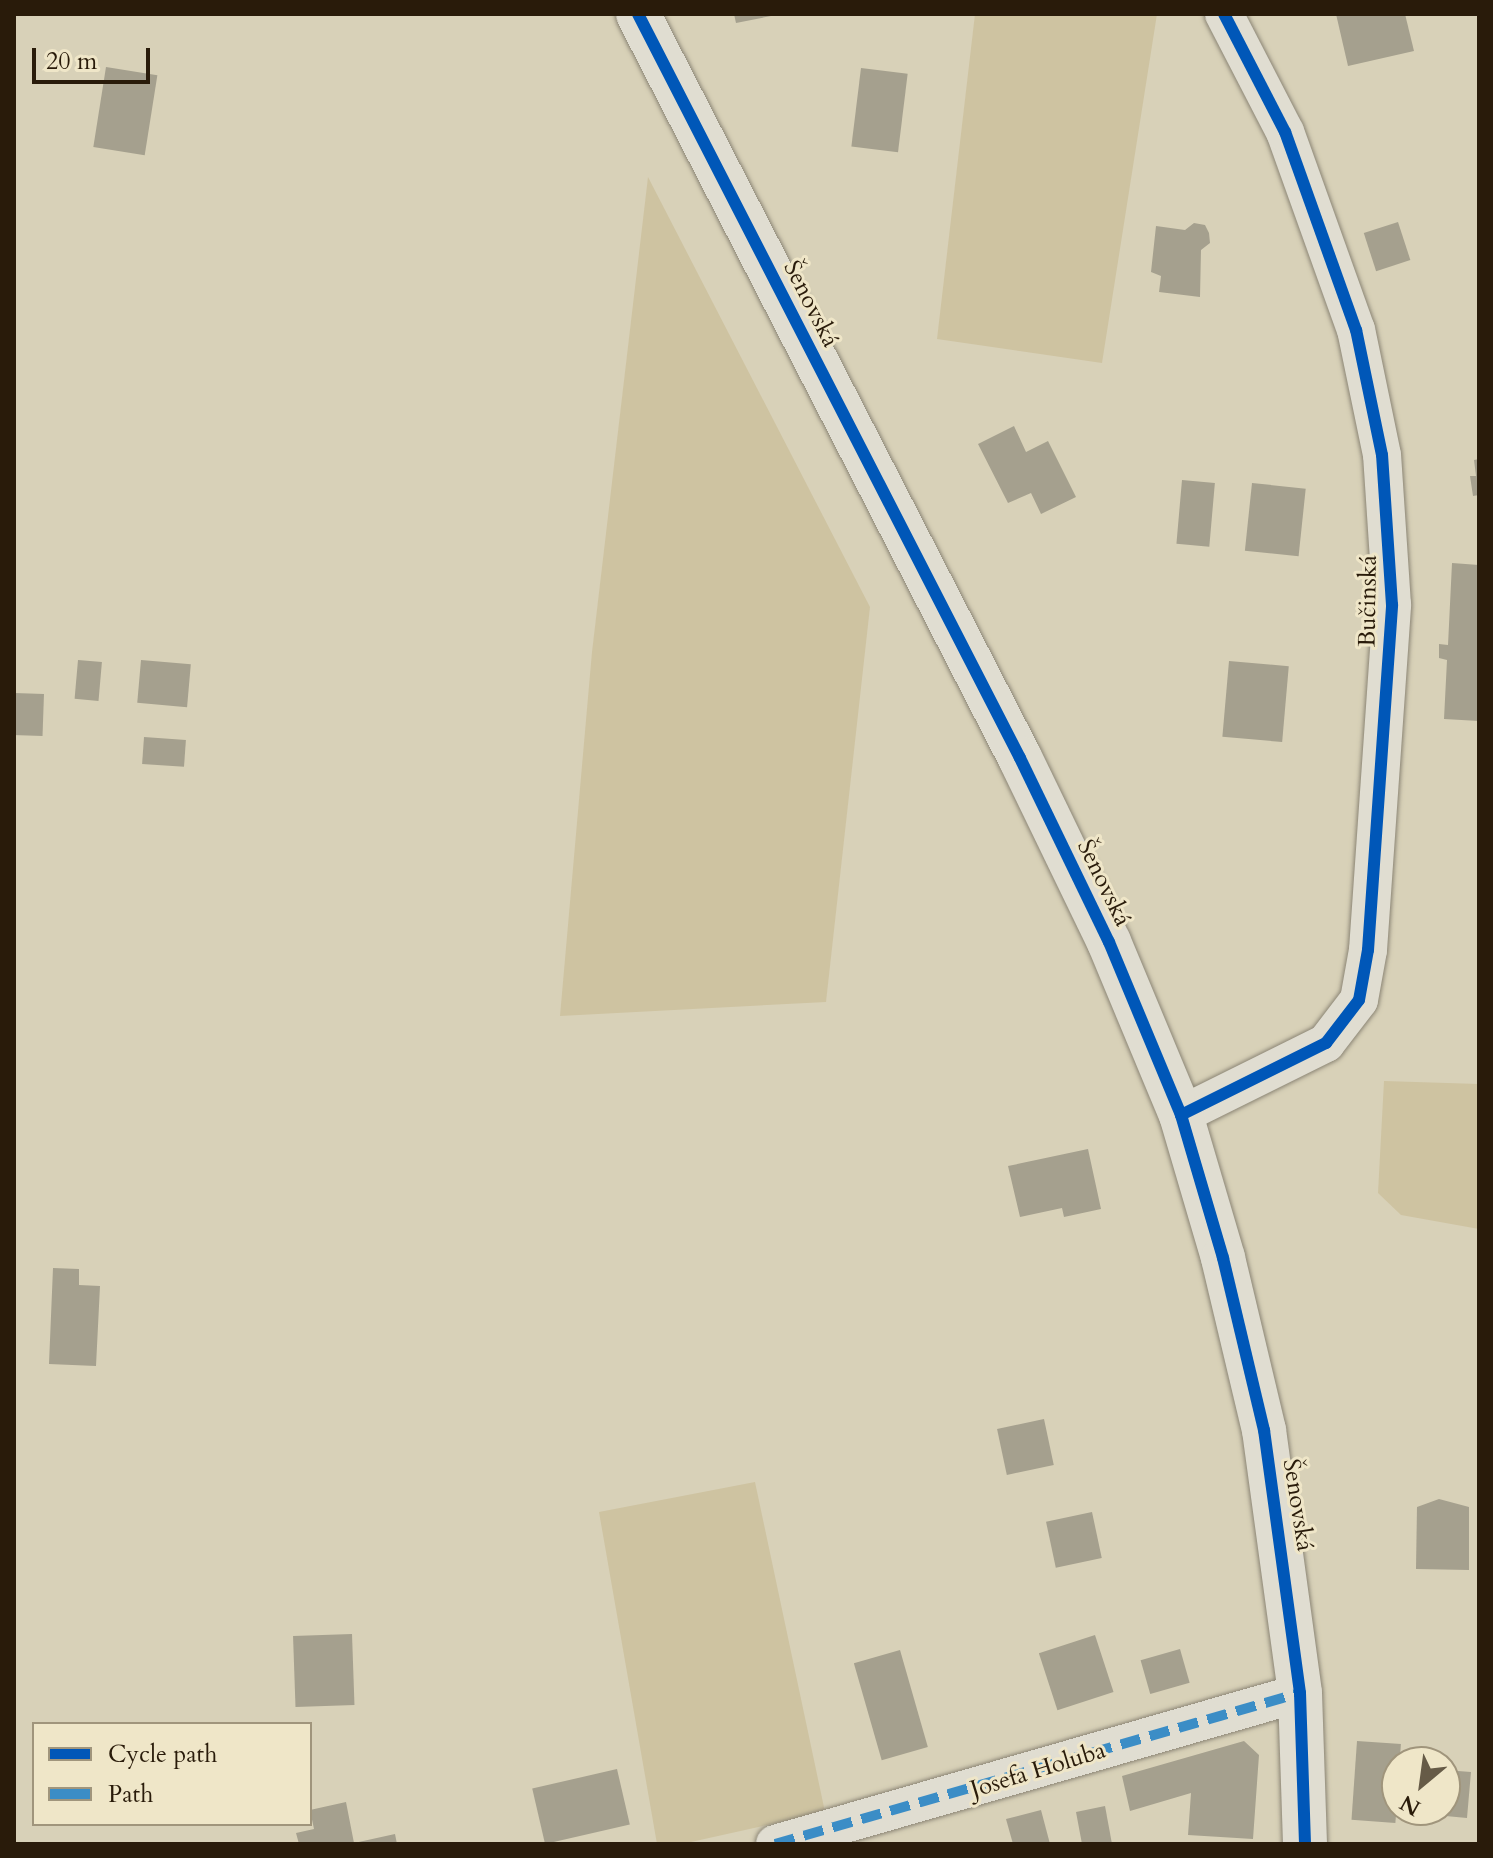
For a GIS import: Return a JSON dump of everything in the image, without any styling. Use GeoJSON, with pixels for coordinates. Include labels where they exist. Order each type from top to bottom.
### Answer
{"type":"FeatureCollection","features":[{"type":"Feature","properties":{"kind":"main road","name":"Šenovská"},"geometry":{"type":"LineString","coordinates":[[638,14],[1020,758],[1109,942],[1181,1115],[1230,1286],[1264,1430],[1300,1693],[1305,1844]]}},
{"type":"Feature","properties":{"kind":"street","name":"Bučinská"},"geometry":{"type":"LineString","coordinates":[[1181,1115],[1326,1043],[1359,1000],[1368,950],[1377,769],[1392,605],[1382,455],[1356,330],[1285,132],[1224,14]]}},
{"type":"Feature","properties":{"kind":"street","name":"Josefa Holuba"},"geometry":{"type":"LineString","coordinates":[[775,1844],[1300,1693]]}},
{"type":"Feature","properties":{"kind":"shaded area"},"geometry":{"type":"Polygon","coordinates":[[[975,14],[1157,14],[1102,363],[937,339],[975,14]]]}},
{"type":"Feature","properties":{"kind":"shaded area"},"geometry":{"type":"Polygon","coordinates":[[[648,177],[870,607],[826,1002],[560,1016],[592,652],[648,177]]]}},
{"type":"Feature","properties":{"kind":"shaded area"},"geometry":{"type":"Polygon","coordinates":[[[1384,1081],[1479,1084],[1479,1229],[1401,1215],[1378,1193],[1384,1081]]]}},
{"type":"Feature","properties":{"kind":"shaded area"},"geometry":{"type":"Polygon","coordinates":[[[755,1482],[825,1812],[682,1844],[657,1844],[599,1512],[755,1482]]]}},
{"type":"Feature","properties":{"kind":"building"},"geometry":{"type":"Polygon","coordinates":[[[734,14],[776,14],[776,15],[736,23],[734,14]]]}},
{"type":"Feature","properties":{"kind":"building"},"geometry":{"type":"Polygon","coordinates":[[[1336,14],[1405,14],[1414,51],[1348,66],[1336,14]]]}},
{"type":"Feature","properties":{"kind":"building"},"geometry":{"type":"Polygon","coordinates":[[[106,67],[157,75],[145,155],[93,147],[106,67]]]}},
{"type":"Feature","properties":{"kind":"building"},"geometry":{"type":"Polygon","coordinates":[[[861,68],[908,74],[898,152],[851,146],[861,68]]]}},
{"type":"Feature","properties":{"kind":"building"},"geometry":{"type":"Polygon","coordinates":[[[1398,222],[1410,260],[1376,271],[1364,233],[1398,222]]]}},
{"type":"Feature","properties":{"kind":"building"},"geometry":{"type":"Polygon","coordinates":[[[1194,223],[1205,225],[1210,243],[1201,250],[1200,297],[1159,292],[1161,276],[1151,272],[1156,226],[1185,230],[1194,223]]]}},
{"type":"Feature","properties":{"kind":"building"},"geometry":{"type":"Polygon","coordinates":[[[1014,426],[1026,452],[1048,441],[1076,497],[1041,514],[1031,493],[1008,503],[978,444],[1014,426]]]}},
{"type":"Feature","properties":{"kind":"building"},"geometry":{"type":"Polygon","coordinates":[[[1479,459],[1479,495],[1473,496],[1470,476],[1476,476],[1474,460],[1479,459]]]}},
{"type":"Feature","properties":{"kind":"building"},"geometry":{"type":"Polygon","coordinates":[[[1182,480],[1215,483],[1209,547],[1176,544],[1182,480]]]}},
{"type":"Feature","properties":{"kind":"building"},"geometry":{"type":"Polygon","coordinates":[[[1252,483],[1306,489],[1299,556],[1245,551],[1252,483]]]}},
{"type":"Feature","properties":{"kind":"building"},"geometry":{"type":"Polygon","coordinates":[[[1452,563],[1479,565],[1479,721],[1444,719],[1447,660],[1439,658],[1439,644],[1448,645],[1452,563]]]}},
{"type":"Feature","properties":{"kind":"building"},"geometry":{"type":"Polygon","coordinates":[[[78,660],[102,662],[99,701],[75,699],[78,660]]]}},
{"type":"Feature","properties":{"kind":"building"},"geometry":{"type":"Polygon","coordinates":[[[141,660],[191,664],[187,707],[137,703],[141,660]]]}},
{"type":"Feature","properties":{"kind":"building"},"geometry":{"type":"Polygon","coordinates":[[[1229,661],[1289,666],[1282,742],[1222,737],[1229,661]]]}},
{"type":"Feature","properties":{"kind":"building"},"geometry":{"type":"Polygon","coordinates":[[[14,693],[44,694],[43,736],[14,735],[14,693]]]}},
{"type":"Feature","properties":{"kind":"building"},"geometry":{"type":"Polygon","coordinates":[[[144,737],[186,740],[184,767],[142,764],[144,737]]]}},
{"type":"Feature","properties":{"kind":"building"},"geometry":{"type":"Polygon","coordinates":[[[1088,1149],[1101,1209],[1064,1217],[1062,1208],[1020,1217],[1008,1166],[1088,1149]]]}},
{"type":"Feature","properties":{"kind":"building"},"geometry":{"type":"Polygon","coordinates":[[[53,1268],[79,1269],[79,1285],[100,1286],[96,1366],[49,1364],[53,1268]]]}},
{"type":"Feature","properties":{"kind":"building"},"geometry":{"type":"Polygon","coordinates":[[[1044,1419],[1054,1465],[1007,1475],[997,1429],[1044,1419]]]}},
{"type":"Feature","properties":{"kind":"building"},"geometry":{"type":"Polygon","coordinates":[[[1439,1499],[1469,1507],[1469,1570],[1416,1569],[1417,1507],[1439,1499]]]}},
{"type":"Feature","properties":{"kind":"building"},"geometry":{"type":"Polygon","coordinates":[[[1092,1512],[1102,1558],[1056,1568],[1046,1522],[1092,1512]]]}},
{"type":"Feature","properties":{"kind":"building"},"geometry":{"type":"Polygon","coordinates":[[[352,1634],[354,1705],[296,1707],[293,1636],[352,1634]]]}},
{"type":"Feature","properties":{"kind":"building"},"geometry":{"type":"Polygon","coordinates":[[[1095,1635],[1114,1692],[1057,1710],[1039,1653],[1095,1635]]]}},
{"type":"Feature","properties":{"kind":"building"},"geometry":{"type":"Polygon","coordinates":[[[1180,1649],[1190,1683],[1150,1694],[1141,1660],[1180,1649]]]}},
{"type":"Feature","properties":{"kind":"building"},"geometry":{"type":"Polygon","coordinates":[[[900,1650],[928,1747],[882,1760],[854,1663],[900,1650]]]}},
{"type":"Feature","properties":{"kind":"building"},"geometry":{"type":"Polygon","coordinates":[[[1244,1741],[1259,1755],[1253,1839],[1188,1835],[1191,1793],[1130,1811],[1122,1776],[1244,1741]]]}},
{"type":"Feature","properties":{"kind":"building"},"geometry":{"type":"Polygon","coordinates":[[[1357,1741],[1401,1744],[1381,1746],[1381,1822],[1351,1820],[1357,1741]]]}},
{"type":"Feature","properties":{"kind":"building"},"geometry":{"type":"Polygon","coordinates":[[[617,1769],[630,1825],[545,1844],[532,1789],[617,1769]]]}},
{"type":"Feature","properties":{"kind":"building"},"geometry":{"type":"Polygon","coordinates":[[[1461,1771],[1471,1772],[1467,1818],[1461,1817],[1461,1771]]]}},
{"type":"Feature","properties":{"kind":"building"},"geometry":{"type":"Polygon","coordinates":[[[346,1802],[354,1843],[395,1834],[397,1844],[299,1844],[296,1833],[314,1829],[312,1810],[346,1802]]]}},
{"type":"Feature","properties":{"kind":"building"},"geometry":{"type":"Polygon","coordinates":[[[1105,1806],[1112,1844],[1082,1844],[1076,1812],[1105,1806]]]}},
{"type":"Feature","properties":{"kind":"building"},"geometry":{"type":"Polygon","coordinates":[[[1041,1810],[1050,1844],[1013,1844],[1006,1819],[1041,1810]]]}},
{"type":"Feature","properties":{"kind":"marked path"},"geometry":{"type":"LineString","coordinates":[[775,1844],[1300,1693]]}},
{"type":"Feature","properties":{"kind":"cycle path"},"geometry":{"type":"LineString","coordinates":[[638,14],[1020,758],[1109,942],[1181,1115],[1223,1258],[1264,1430],[1300,1693],[1305,1844]]}},
{"type":"Feature","properties":{"kind":"cycle path"},"geometry":{"type":"LineString","coordinates":[[1181,1115],[1326,1043],[1359,1000],[1368,950],[1392,605],[1382,455],[1356,330],[1285,132],[1224,14]]}}]}
